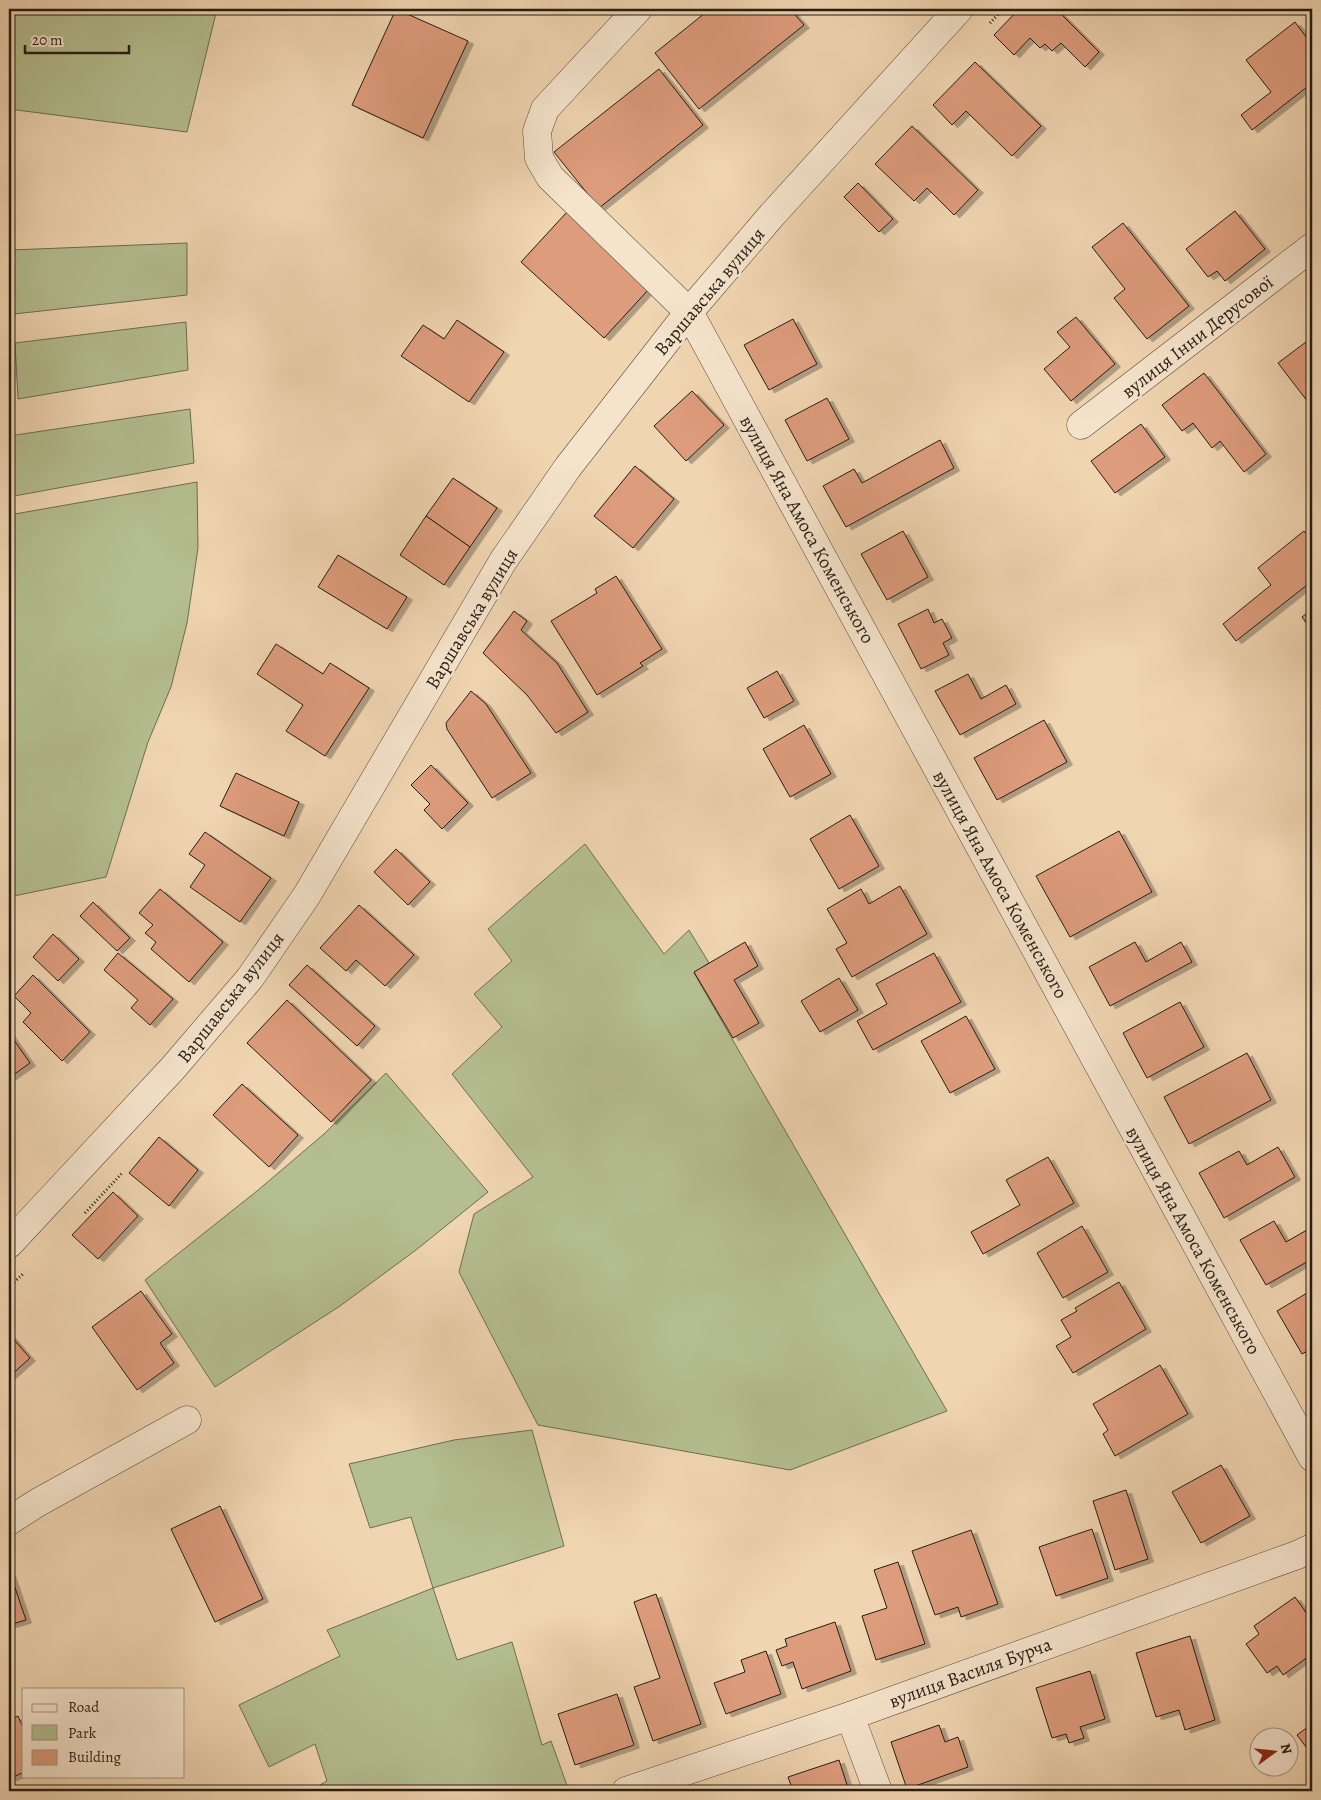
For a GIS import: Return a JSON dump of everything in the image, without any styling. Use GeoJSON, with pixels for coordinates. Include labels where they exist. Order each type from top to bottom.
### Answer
{"type":"FeatureCollection","features":[{"type":"Feature","properties":{"kind":"street","name":"вулиця Яна Амоса Коменського"},"geometry":{"type":"LineString","coordinates":[[638,9],[545,110],[538,131],[538,158],[550,177],[689,312],[1312,1457]]}},
{"type":"Feature","properties":{"kind":"street","name":"Варшавська вулиця"},"geometry":{"type":"LineString","coordinates":[[9,1244],[173,1068],[250,978],[307,895],[503,561],[568,467],[689,312],[772,215],[959,9]]}},
{"type":"Feature","properties":{"kind":"street","name":"вулиця Інни Дерусової"},"geometry":{"type":"LineString","coordinates":[[1081,424],[1312,247]]}},
{"type":"Feature","properties":{"kind":"street"},"geometry":{"type":"LineString","coordinates":[[9,1521],[187,1420]]}},
{"type":"Feature","properties":{"kind":"street","name":"вулиця Василя Бурча"},"geometry":{"type":"LineString","coordinates":[[626,1791],[850,1716],[1312,1548]]}},
{"type":"Feature","properties":{"kind":"street"},"geometry":{"type":"LineString","coordinates":[[850,1716],[878,1791]]}},
{"type":"Feature","properties":{"kind":"path"},"geometry":{"type":"LineString","coordinates":[[983,30],[1003,9]]}},
{"type":"Feature","properties":{"kind":"path"},"geometry":{"type":"LineString","coordinates":[[80,1218],[126,1169]]}},
{"type":"Feature","properties":{"kind":"path"},"geometry":{"type":"LineString","coordinates":[[9,1287],[28,1269]]}},
{"type":"Feature","properties":{"kind":"green space"},"geometry":{"type":"Polygon","coordinates":[[[9,9],[217,9],[187,132],[9,109],[9,9]]]}},
{"type":"Feature","properties":{"kind":"green space"},"geometry":{"type":"Polygon","coordinates":[[[187,243],[187,295],[14,314],[11,250],[187,243]]]}},
{"type":"Feature","properties":{"kind":"green space"},"geometry":{"type":"Polygon","coordinates":[[[186,322],[188,370],[18,399],[15,343],[186,322]]]}},
{"type":"Feature","properties":{"kind":"green space"},"geometry":{"type":"Polygon","coordinates":[[[190,409],[194,463],[9,497],[9,436],[190,409]]]}},
{"type":"Feature","properties":{"kind":"green space"},"geometry":{"type":"Polygon","coordinates":[[[197,482],[198,548],[187,623],[171,687],[148,742],[106,877],[9,897],[9,718],[12,717],[9,698],[9,515],[197,482]]]}},
{"type":"Feature","properties":{"kind":"green space"},"geometry":{"type":"Polygon","coordinates":[[[585,844],[664,954],[689,930],[709,963],[694,973],[947,1411],[790,1470],[538,1425],[459,1272],[474,1214],[533,1177],[452,1074],[502,1027],[474,994],[512,961],[488,929],[585,844]]]}},
{"type":"Feature","properties":{"kind":"green space"},"geometry":{"type":"Polygon","coordinates":[[[386,1073],[488,1192],[416,1250],[340,1306],[215,1387],[145,1280],[257,1191],[324,1134],[386,1073]]]}},
{"type":"Feature","properties":{"kind":"green space"},"geometry":{"type":"Polygon","coordinates":[[[532,1430],[564,1546],[433,1588],[411,1517],[370,1528],[349,1464],[454,1440],[532,1430]]]}},
{"type":"Feature","properties":{"kind":"green space"},"geometry":{"type":"Polygon","coordinates":[[[433,1588],[457,1660],[512,1642],[542,1745],[551,1741],[569,1791],[309,1791],[327,1781],[315,1744],[269,1767],[239,1705],[340,1656],[327,1630],[433,1588]]]}},
{"type":"Feature","properties":{"kind":"building"},"geometry":{"type":"Polygon","coordinates":[[[396,9],[468,41],[423,138],[352,105],[396,9]]]}},
{"type":"Feature","properties":{"kind":"building"},"geometry":{"type":"Polygon","coordinates":[[[710,9],[790,9],[804,25],[699,109],[655,53],[710,9]]]}},
{"type":"Feature","properties":{"kind":"building"},"geometry":{"type":"Polygon","coordinates":[[[1019,9],[1056,9],[1099,52],[1085,67],[1061,43],[1052,51],[1045,44],[1040,48],[1030,38],[1014,55],[994,35],[1019,9]]]}},
{"type":"Feature","properties":{"kind":"building"},"geometry":{"type":"Polygon","coordinates":[[[1295,22],[1312,45],[1312,83],[1252,130],[1241,115],[1271,92],[1246,60],[1295,22]]]}},
{"type":"Feature","properties":{"kind":"building"},"geometry":{"type":"Polygon","coordinates":[[[975,62],[1041,126],[1012,156],[966,111],[952,125],[933,105],[975,62]]]}},
{"type":"Feature","properties":{"kind":"building"},"geometry":{"type":"Polygon","coordinates":[[[659,69],[703,125],[599,208],[554,152],[659,69]]]}},
{"type":"Feature","properties":{"kind":"building"},"geometry":{"type":"Polygon","coordinates":[[[912,126],[978,190],[954,215],[927,188],[914,201],[875,164],[912,126]]]}},
{"type":"Feature","properties":{"kind":"building"},"geometry":{"type":"Polygon","coordinates":[[[858,183],[893,219],[879,232],[844,197],[858,183]]]}},
{"type":"Feature","properties":{"kind":"building"},"geometry":{"type":"Polygon","coordinates":[[[1235,211],[1265,249],[1225,281],[1217,271],[1208,277],[1186,249],[1235,211]]]}},
{"type":"Feature","properties":{"kind":"building"},"geometry":{"type":"Polygon","coordinates":[[[567,212],[649,289],[604,338],[521,262],[567,212]]]}},
{"type":"Feature","properties":{"kind":"building"},"geometry":{"type":"Polygon","coordinates":[[[1123,223],[1189,306],[1147,339],[1114,298],[1125,289],[1092,247],[1123,223]]]}},
{"type":"Feature","properties":{"kind":"building"},"geometry":{"type":"Polygon","coordinates":[[[1076,317],[1115,364],[1071,401],[1044,369],[1070,347],[1057,332],[1076,317]]]}},
{"type":"Feature","properties":{"kind":"building"},"geometry":{"type":"Polygon","coordinates":[[[793,319],[817,364],[769,390],[744,345],[793,319]]]}},
{"type":"Feature","properties":{"kind":"building"},"geometry":{"type":"Polygon","coordinates":[[[457,320],[504,352],[469,402],[401,356],[423,325],[444,339],[457,320]]]}},
{"type":"Feature","properties":{"kind":"building"},"geometry":{"type":"Polygon","coordinates":[[[1306,342],[1312,349],[1311,406],[1278,363],[1306,342]]]}},
{"type":"Feature","properties":{"kind":"building"},"geometry":{"type":"Polygon","coordinates":[[[1204,373],[1266,454],[1244,472],[1220,441],[1212,448],[1193,423],[1182,431],[1162,405],[1204,373]]]}},
{"type":"Feature","properties":{"kind":"building"},"geometry":{"type":"Polygon","coordinates":[[[692,391],[724,425],[686,461],[654,426],[692,391]]]}},
{"type":"Feature","properties":{"kind":"building"},"geometry":{"type":"Polygon","coordinates":[[[827,398],[849,439],[807,461],[785,420],[827,398]]]}},
{"type":"Feature","properties":{"kind":"building"},"geometry":{"type":"Polygon","coordinates":[[[1141,424],[1165,457],[1115,493],[1091,461],[1141,424]]]}},
{"type":"Feature","properties":{"kind":"building"},"geometry":{"type":"Polygon","coordinates":[[[940,440],[954,468],[846,527],[823,486],[854,469],[862,483],[940,440]]]}},
{"type":"Feature","properties":{"kind":"building"},"geometry":{"type":"Polygon","coordinates":[[[635,466],[674,499],[633,548],[594,516],[635,466]]]}},
{"type":"Feature","properties":{"kind":"building"},"geometry":{"type":"Polygon","coordinates":[[[453,478],[497,508],[470,547],[426,516],[453,478]]]}},
{"type":"Feature","properties":{"kind":"building"},"geometry":{"type":"Polygon","coordinates":[[[426,516],[470,547],[444,585],[400,555],[426,516]]]}},
{"type":"Feature","properties":{"kind":"building"},"geometry":{"type":"Polygon","coordinates":[[[903,531],[928,577],[887,600],[861,554],[903,531]]]}},
{"type":"Feature","properties":{"kind":"building"},"geometry":{"type":"Polygon","coordinates":[[[1304,531],[1312,541],[1312,581],[1236,641],[1223,624],[1271,585],[1258,568],[1304,531]]]}},
{"type":"Feature","properties":{"kind":"building"},"geometry":{"type":"Polygon","coordinates":[[[338,555],[407,597],[387,629],[318,587],[338,555]]]}},
{"type":"Feature","properties":{"kind":"building"},"geometry":{"type":"Polygon","coordinates":[[[616,576],[662,649],[640,663],[643,666],[597,695],[551,621],[597,593],[595,589],[616,576]]]}},
{"type":"Feature","properties":{"kind":"building"},"geometry":{"type":"Polygon","coordinates":[[[928,609],[934,623],[942,619],[952,638],[943,643],[949,655],[921,669],[898,624],[928,609]]]}},
{"type":"Feature","properties":{"kind":"building"},"geometry":{"type":"Polygon","coordinates":[[[1312,609],[1312,631],[1302,617],[1312,609]]]}},
{"type":"Feature","properties":{"kind":"building"},"geometry":{"type":"Polygon","coordinates":[[[514,611],[527,621],[521,630],[557,663],[588,712],[556,733],[527,695],[483,653],[514,611]]]}},
{"type":"Feature","properties":{"kind":"building"},"geometry":{"type":"Polygon","coordinates":[[[276,644],[323,674],[330,663],[369,688],[325,756],[286,731],[303,705],[257,674],[276,644]]]}},
{"type":"Feature","properties":{"kind":"building"},"geometry":{"type":"Polygon","coordinates":[[[777,671],[794,701],[764,718],[747,688],[777,671]]]}},
{"type":"Feature","properties":{"kind":"building"},"geometry":{"type":"Polygon","coordinates":[[[968,674],[981,699],[1006,685],[1016,704],[960,735],[935,691],[968,674]]]}},
{"type":"Feature","properties":{"kind":"building"},"geometry":{"type":"Polygon","coordinates":[[[471,691],[486,704],[531,773],[492,798],[447,729],[446,723],[471,691]]]}},
{"type":"Feature","properties":{"kind":"building"},"geometry":{"type":"Polygon","coordinates":[[[1044,720],[1067,762],[997,800],[974,758],[1044,720]]]}},
{"type":"Feature","properties":{"kind":"building"},"geometry":{"type":"Polygon","coordinates":[[[804,725],[831,774],[790,797],[763,749],[804,725]]]}},
{"type":"Feature","properties":{"kind":"building"},"geometry":{"type":"Polygon","coordinates":[[[431,765],[468,803],[442,829],[424,810],[430,804],[411,785],[431,765]]]}},
{"type":"Feature","properties":{"kind":"building"},"geometry":{"type":"Polygon","coordinates":[[[236,773],[299,802],[284,836],[220,806],[236,773]]]}},
{"type":"Feature","properties":{"kind":"building"},"geometry":{"type":"Polygon","coordinates":[[[850,815],[879,866],[839,889],[810,839],[850,815]]]}},
{"type":"Feature","properties":{"kind":"building"},"geometry":{"type":"Polygon","coordinates":[[[1119,831],[1152,892],[1070,937],[1036,876],[1119,831]]]}},
{"type":"Feature","properties":{"kind":"building"},"geometry":{"type":"Polygon","coordinates":[[[205,832],[271,878],[240,922],[190,887],[205,865],[189,854],[205,832]]]}},
{"type":"Feature","properties":{"kind":"building"},"geometry":{"type":"Polygon","coordinates":[[[396,849],[430,882],[408,905],[374,872],[396,849]]]}},
{"type":"Feature","properties":{"kind":"building"},"geometry":{"type":"Polygon","coordinates":[[[900,886],[927,934],[852,977],[836,949],[847,943],[827,909],[861,889],[869,904],[900,886]]]}},
{"type":"Feature","properties":{"kind":"building"},"geometry":{"type":"Polygon","coordinates":[[[160,889],[223,942],[189,982],[151,949],[156,942],[145,933],[153,925],[139,913],[160,889]]]}},
{"type":"Feature","properties":{"kind":"building"},"geometry":{"type":"Polygon","coordinates":[[[93,902],[130,938],[117,951],[80,916],[93,902]]]}},
{"type":"Feature","properties":{"kind":"building"},"geometry":{"type":"Polygon","coordinates":[[[359,905],[414,955],[385,986],[356,960],[346,971],[320,948],[359,905]]]}},
{"type":"Feature","properties":{"kind":"building"},"geometry":{"type":"Polygon","coordinates":[[[53,934],[79,959],[58,981],[33,957],[53,934]]]}},
{"type":"Feature","properties":{"kind":"building"},"geometry":{"type":"Polygon","coordinates":[[[745,942],[758,966],[734,980],[759,1023],[733,1038],[694,972],[745,942]]]}},
{"type":"Feature","properties":{"kind":"building"},"geometry":{"type":"Polygon","coordinates":[[[1135,942],[1146,962],[1181,942],[1192,962],[1110,1006],[1089,967],[1135,942]]]}},
{"type":"Feature","properties":{"kind":"building"},"geometry":{"type":"Polygon","coordinates":[[[118,953],[173,999],[150,1025],[131,1008],[138,1000],[104,970],[118,953]]]}},
{"type":"Feature","properties":{"kind":"building"},"geometry":{"type":"Polygon","coordinates":[[[934,953],[961,1002],[873,1050],[857,1021],[887,1004],[876,984],[934,953]]]}},
{"type":"Feature","properties":{"kind":"building"},"geometry":{"type":"Polygon","coordinates":[[[307,965],[375,1026],[357,1046],[289,985],[307,965]]]}},
{"type":"Feature","properties":{"kind":"building"},"geometry":{"type":"Polygon","coordinates":[[[33,975],[90,1032],[62,1061],[23,1022],[31,1013],[14,996],[33,975]]]}},
{"type":"Feature","properties":{"kind":"building"},"geometry":{"type":"Polygon","coordinates":[[[839,978],[858,1010],[820,1032],[801,1001],[839,978]]]}},
{"type":"Feature","properties":{"kind":"building"},"geometry":{"type":"Polygon","coordinates":[[[287,1000],[371,1080],[331,1122],[247,1043],[287,1000]]]}},
{"type":"Feature","properties":{"kind":"building"},"geometry":{"type":"Polygon","coordinates":[[[1180,1002],[1204,1047],[1147,1078],[1123,1033],[1180,1002]]]}},
{"type":"Feature","properties":{"kind":"building"},"geometry":{"type":"Polygon","coordinates":[[[966,1016],[995,1069],[950,1093],[921,1041],[966,1016]]]}},
{"type":"Feature","properties":{"kind":"building"},"geometry":{"type":"Polygon","coordinates":[[[9,1033],[30,1063],[9,1078],[9,1033]]]}},
{"type":"Feature","properties":{"kind":"building"},"geometry":{"type":"Polygon","coordinates":[[[1247,1053],[1271,1100],[1189,1144],[1164,1097],[1247,1053]]]}},
{"type":"Feature","properties":{"kind":"building"},"geometry":{"type":"Polygon","coordinates":[[[242,1084],[298,1135],[269,1167],[213,1115],[242,1084]]]}},
{"type":"Feature","properties":{"kind":"building"},"geometry":{"type":"Polygon","coordinates":[[[159,1137],[198,1170],[169,1206],[129,1173],[159,1137]]]}},
{"type":"Feature","properties":{"kind":"building"},"geometry":{"type":"Polygon","coordinates":[[[1278,1147],[1295,1177],[1224,1218],[1199,1173],[1239,1151],[1247,1165],[1278,1147]]]}},
{"type":"Feature","properties":{"kind":"building"},"geometry":{"type":"Polygon","coordinates":[[[1048,1157],[1074,1203],[983,1254],[971,1232],[1020,1205],[1006,1180],[1048,1157]]]}},
{"type":"Feature","properties":{"kind":"building"},"geometry":{"type":"Polygon","coordinates":[[[113,1192],[138,1216],[98,1259],[72,1235],[113,1192]]]}},
{"type":"Feature","properties":{"kind":"building"},"geometry":{"type":"Polygon","coordinates":[[[1274,1221],[1286,1242],[1312,1227],[1312,1259],[1266,1285],[1240,1240],[1274,1221]]]}},
{"type":"Feature","properties":{"kind":"building"},"geometry":{"type":"Polygon","coordinates":[[[1082,1226],[1108,1272],[1063,1298],[1037,1253],[1082,1226]]]}},
{"type":"Feature","properties":{"kind":"building"},"geometry":{"type":"Polygon","coordinates":[[[1119,1282],[1146,1329],[1073,1373],[1056,1346],[1071,1337],[1061,1320],[1077,1311],[1075,1308],[1119,1282]]]}},
{"type":"Feature","properties":{"kind":"building"},"geometry":{"type":"Polygon","coordinates":[[[1312,1290],[1312,1348],[1302,1354],[1277,1311],[1312,1290]]]}},
{"type":"Feature","properties":{"kind":"building"},"geometry":{"type":"Polygon","coordinates":[[[141,1291],[172,1334],[160,1343],[174,1363],[137,1390],[92,1327],[141,1291]]]}},
{"type":"Feature","properties":{"kind":"building"},"geometry":{"type":"Polygon","coordinates":[[[9,1334],[30,1358],[9,1377],[9,1334]]]}},
{"type":"Feature","properties":{"kind":"building"},"geometry":{"type":"Polygon","coordinates":[[[1160,1365],[1188,1414],[1115,1456],[1103,1434],[1108,1430],[1093,1404],[1160,1365]]]}},
{"type":"Feature","properties":{"kind":"building"},"geometry":{"type":"Polygon","coordinates":[[[1221,1465],[1250,1516],[1201,1543],[1172,1492],[1221,1465]]]}},
{"type":"Feature","properties":{"kind":"building"},"geometry":{"type":"Polygon","coordinates":[[[1126,1490],[1148,1559],[1115,1570],[1093,1501],[1126,1490]]]}},
{"type":"Feature","properties":{"kind":"building"},"geometry":{"type":"Polygon","coordinates":[[[220,1506],[263,1599],[215,1622],[171,1529],[220,1506]]]}},
{"type":"Feature","properties":{"kind":"building"},"geometry":{"type":"Polygon","coordinates":[[[1092,1529],[1108,1578],[1056,1596],[1039,1547],[1092,1529]]]}},
{"type":"Feature","properties":{"kind":"building"},"geometry":{"type":"Polygon","coordinates":[[[971,1530],[998,1604],[961,1617],[958,1607],[935,1615],[912,1551],[971,1530]]]}},
{"type":"Feature","properties":{"kind":"building"},"geometry":{"type":"Polygon","coordinates":[[[898,1562],[925,1644],[876,1660],[862,1616],[887,1608],[874,1570],[898,1562]]]}},
{"type":"Feature","properties":{"kind":"building"},"geometry":{"type":"Polygon","coordinates":[[[9,1573],[26,1620],[9,1625],[9,1573]]]}},
{"type":"Feature","properties":{"kind":"building"},"geometry":{"type":"Polygon","coordinates":[[[656,1594],[701,1724],[653,1741],[634,1687],[660,1678],[634,1602],[656,1594]]]}},
{"type":"Feature","properties":{"kind":"building"},"geometry":{"type":"Polygon","coordinates":[[[1295,1597],[1312,1621],[1312,1654],[1283,1675],[1277,1666],[1267,1673],[1246,1644],[1259,1634],[1254,1626],[1295,1597]]]}},
{"type":"Feature","properties":{"kind":"building"},"geometry":{"type":"Polygon","coordinates":[[[835,1622],[851,1671],[802,1689],[793,1662],[782,1666],[776,1650],[787,1646],[785,1639],[835,1622]]]}},
{"type":"Feature","properties":{"kind":"building"},"geometry":{"type":"Polygon","coordinates":[[[1190,1636],[1215,1720],[1185,1730],[1179,1710],[1156,1717],[1136,1653],[1190,1636]]]}},
{"type":"Feature","properties":{"kind":"building"},"geometry":{"type":"Polygon","coordinates":[[[766,1651],[781,1694],[726,1714],[714,1683],[745,1672],[741,1660],[766,1651]]]}},
{"type":"Feature","properties":{"kind":"building"},"geometry":{"type":"Polygon","coordinates":[[[1090,1671],[1105,1719],[1080,1727],[1084,1738],[1069,1743],[1066,1734],[1052,1738],[1036,1688],[1090,1671]]]}},
{"type":"Feature","properties":{"kind":"building"},"geometry":{"type":"Polygon","coordinates":[[[617,1694],[634,1745],[575,1765],[558,1714],[617,1694]]]}},
{"type":"Feature","properties":{"kind":"building"},"geometry":{"type":"Polygon","coordinates":[[[18,1716],[22,1725],[22,1773],[9,1779],[9,1720],[18,1716]]]}},
{"type":"Feature","properties":{"kind":"building"},"geometry":{"type":"Polygon","coordinates":[[[1312,1724],[1312,1755],[1298,1736],[1298,1734],[1312,1724]]]}},
{"type":"Feature","properties":{"kind":"building"},"geometry":{"type":"Polygon","coordinates":[[[939,1725],[945,1742],[958,1737],[968,1767],[907,1789],[891,1742],[939,1725]]]}},
{"type":"Feature","properties":{"kind":"building"},"geometry":{"type":"Polygon","coordinates":[[[839,1760],[849,1791],[793,1791],[788,1777],[839,1760]]]}}]}
